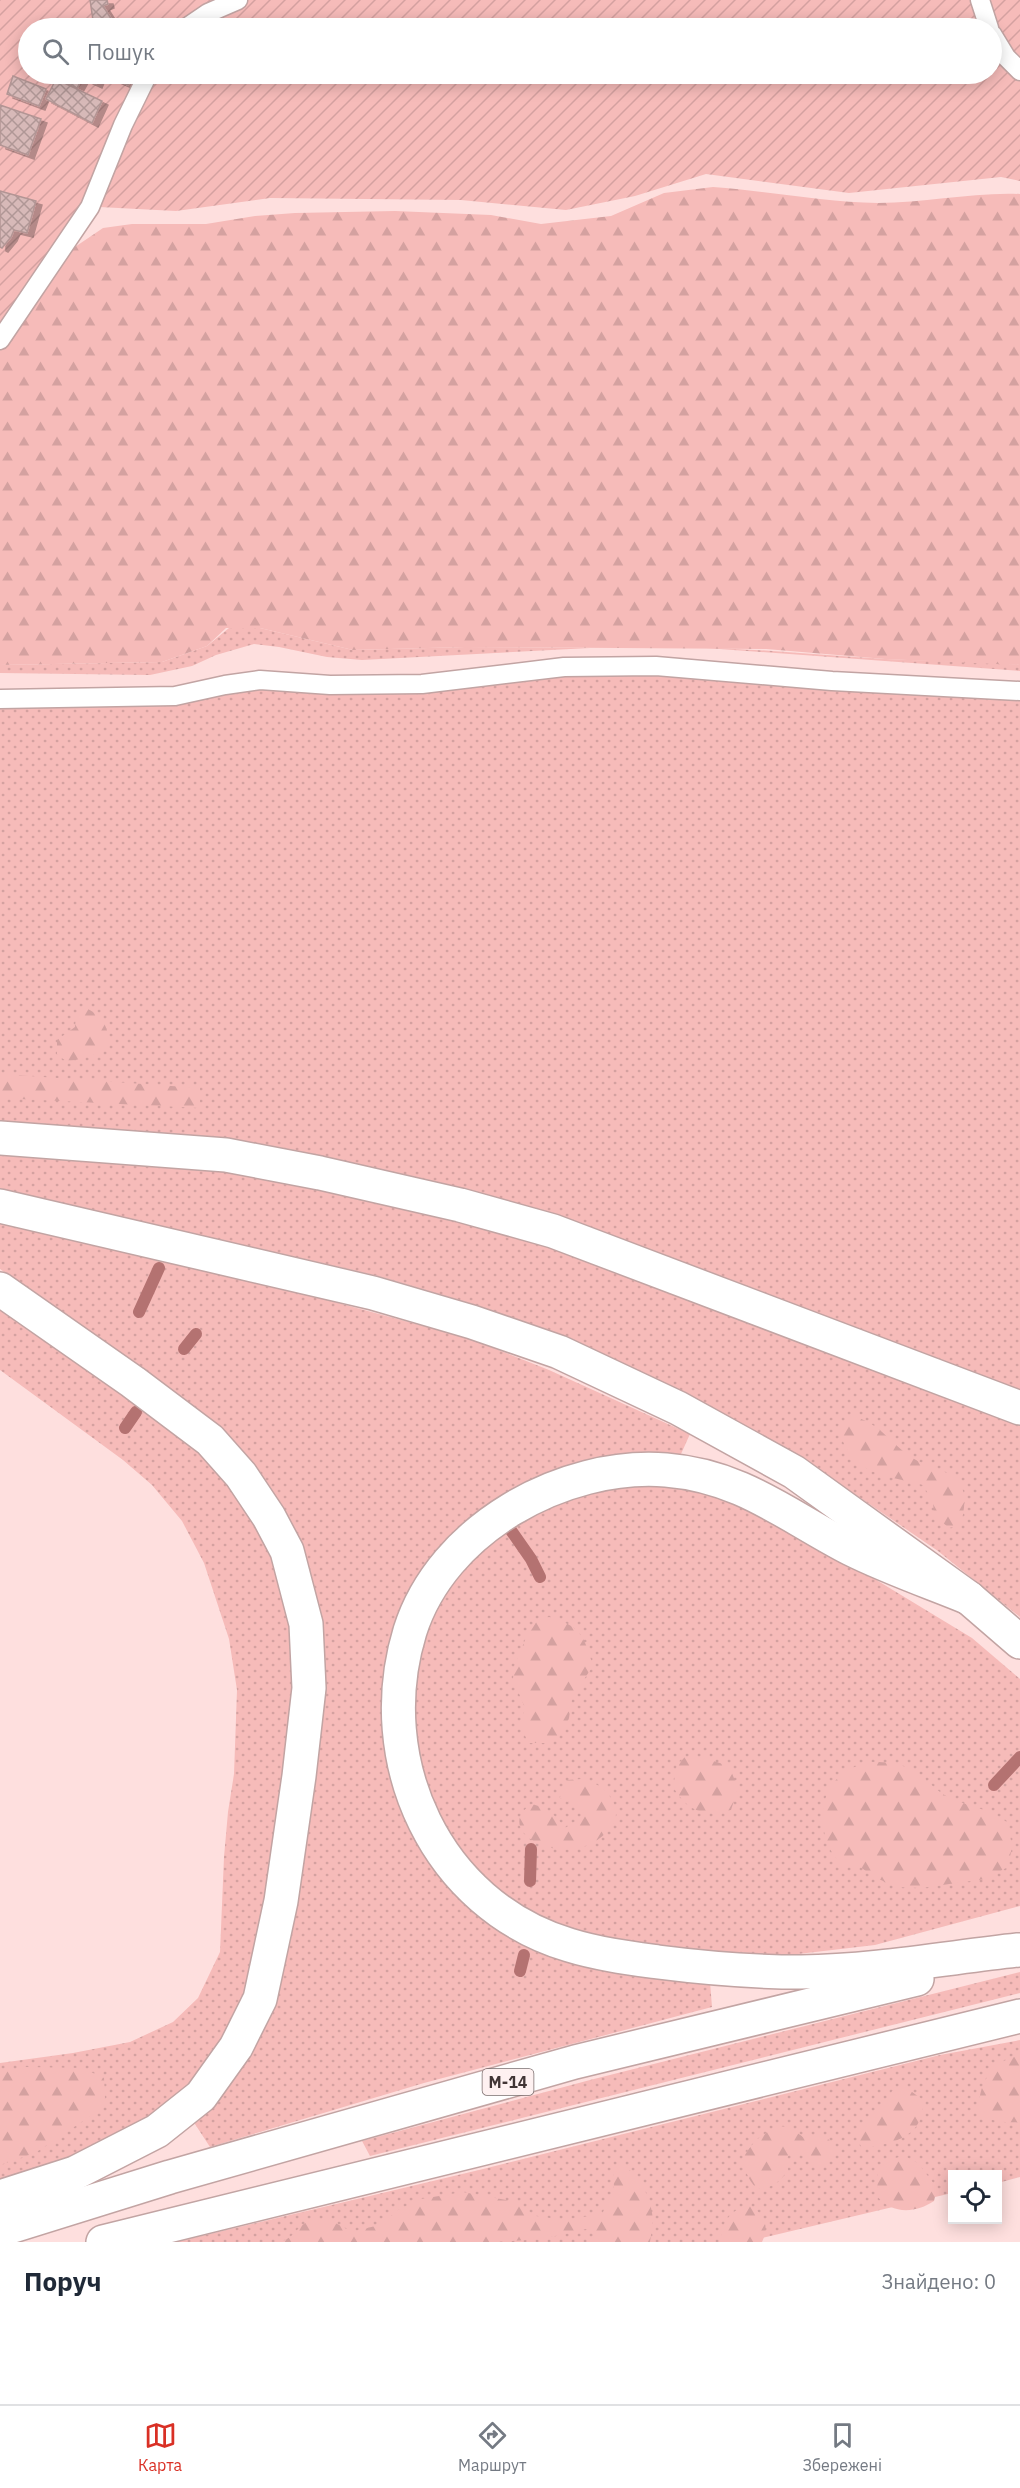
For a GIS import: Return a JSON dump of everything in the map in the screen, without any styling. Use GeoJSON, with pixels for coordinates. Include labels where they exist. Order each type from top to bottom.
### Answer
{"type":"FeatureCollection","features":[{"type":"Feature","properties":{"kind":"highway"},"geometry":{"type":"LineString","coordinates":[[0,1138],[226,1155],[320,1173],[460,1205],[564,1235],[1020,1408]]}},
{"type":"Feature","properties":{"kind":"highway"},"geometry":{"type":"LineString","coordinates":[[0,1206],[373,1293],[472,1322],[560,1352],[678,1408],[794,1472],[969,1598],[1020,1642]]}},
{"type":"Feature","properties":{"kind":"highway"},"geometry":{"type":"LineString","coordinates":[[0,1289],[133,1382],[210,1440],[241,1475],[269,1517],[287,1551],[306,1624],[309,1688],[281,1901],[260,1999],[236,2047],[201,2096],[157,2131],[75,2173],[0,2197]]}},
{"type":"Feature","properties":{"kind":"highway"},"geometry":{"type":"LineString","coordinates":[[969,1598],[852,1549],[742,1488],[706,1476],[665,1470],[621,1471],[589,1477],[551,1489],[521,1502],[494,1519],[444,1569],[427,1595],[411,1627],[398,1691],[399,1729],[404,1762],[424,1823],[453,1868],[480,1897],[519,1923],[567,1945],[623,1957],[685,1966],[803,1972],[874,1967],[1019,1950]]}},
{"type":"Feature","properties":{"kind":"highway","name":"М-14"},"geometry":{"type":"LineString","coordinates":[[0,2230],[170,2176],[575,2062],[895,1985],[1019,1950]]}},
{"type":"Feature","properties":{"kind":"highway"},"geometry":{"type":"LineString","coordinates":[[103,2242],[1020,2016]]}},
{"type":"Feature","properties":{"kind":"lane"},"geometry":{"type":"LineString","coordinates":[[201,18],[238,0]]}},
{"type":"Feature","properties":{"kind":"lane"},"geometry":{"type":"LineString","coordinates":[[980,0],[986,18]]}},
{"type":"Feature","properties":{"kind":"lane"},"geometry":{"type":"LineString","coordinates":[[1002,50],[1020,71]]}},
{"type":"Feature","properties":{"kind":"lane"},"geometry":{"type":"LineString","coordinates":[[0,340],[90,207],[123,125],[143,84]]}},
{"type":"Feature","properties":{"kind":"lane"},"geometry":{"type":"LineString","coordinates":[[0,699],[175,696],[260,680],[330,685],[422,684],[576,667],[656,666],[832,681],[1020,692]]}},
{"type":"Feature","properties":{"kind":"green space"},"geometry":{"type":"Polygon","coordinates":[[[0,0],[1020,0],[1020,181],[1001,177],[849,193],[706,174],[635,196],[566,210],[461,200],[270,198],[176,211],[80,206],[0,324],[0,0]]]}},
{"type":"Feature","properties":{"kind":"green space"},"geometry":{"type":"Polygon","coordinates":[[[713,187],[837,201],[878,203],[1020,194],[1020,665],[885,659],[766,649],[465,647],[353,650],[260,628],[226,628],[207,646],[162,662],[0,665],[0,348],[69,251],[103,228],[132,224],[206,224],[255,216],[295,213],[395,211],[491,215],[541,224],[611,216],[664,193],[713,187]]]}},
{"type":"Feature","properties":{"kind":"green space"},"geometry":{"type":"Polygon","coordinates":[[[229,628],[260,628],[353,650],[465,647],[590,648],[362,660],[327,657],[254,644],[216,655],[192,666],[150,675],[0,673],[0,665],[162,662],[207,646],[229,628]]]}},
{"type":"Feature","properties":{"kind":"green space"},"geometry":{"type":"Polygon","coordinates":[[[706,648],[1020,665],[1020,671],[706,648]]]}},
{"type":"Feature","properties":{"kind":"green space"},"geometry":{"type":"Polygon","coordinates":[[[656,675],[1020,699],[1020,1392],[650,1253],[0,1124],[0,707],[227,693],[260,688],[421,690],[564,676],[656,675]]]}},
{"type":"Feature","properties":{"kind":"green space"},"geometry":{"type":"Polygon","coordinates":[[[84,1007],[96,1014],[104,1023],[108,1033],[108,1047],[87,1057],[65,1060],[57,1054],[57,1040],[75,1027],[77,1013],[84,1007]]]}},
{"type":"Feature","properties":{"kind":"green space"},"geometry":{"type":"Polygon","coordinates":[[[0,1074],[200,1088],[200,1108],[0,1098],[0,1074]]]}},
{"type":"Feature","properties":{"kind":"green space"},"geometry":{"type":"Polygon","coordinates":[[[0,1153],[231,1172],[390,1201],[546,1246],[637,1277],[1020,1423],[1020,1617],[938,1551],[802,1458],[686,1393],[566,1336],[479,1306],[378,1276],[0,1189],[0,1153]]]}},
{"type":"Feature","properties":{"kind":"green space"},"geometry":{"type":"Polygon","coordinates":[[[0,1223],[316,1297],[468,1338],[549,1370],[690,1434],[681,1454],[584,1463],[399,1623],[429,1860],[454,1891],[483,1917],[710,1982],[712,2007],[424,2083],[210,2147],[193,2121],[247,2056],[310,1579],[141,1368],[0,1269],[0,1223]]]}},
{"type":"Feature","properties":{"kind":"green space"},"geometry":{"type":"Polygon","coordinates":[[[0,1304],[200,1449],[229,1483],[256,1524],[273,1557],[292,1626],[293,1688],[286,1772],[246,1994],[224,2039],[190,2085],[146,2118],[55,2165],[0,2184],[0,2063],[130,2042],[173,2022],[198,1998],[220,1952],[224,1857],[234,1774],[237,1690],[229,1639],[204,1563],[182,1521],[152,1485],[123,1460],[0,1370],[0,1304]]]}},
{"type":"Feature","properties":{"kind":"green space"},"geometry":{"type":"Polygon","coordinates":[[[851,1416],[870,1423],[916,1460],[956,1479],[964,1494],[961,1525],[949,1528],[934,1515],[933,1502],[923,1485],[882,1475],[860,1464],[843,1442],[838,1426],[851,1416]]]}},
{"type":"Feature","properties":{"kind":"green space"},"geometry":{"type":"Polygon","coordinates":[[[661,1484],[702,1490],[784,1524],[972,1638],[1020,1679],[1020,1906],[875,1945],[798,1954],[742,1957],[684,1951],[570,1932],[525,1911],[492,1889],[451,1842],[415,1757],[416,1659],[438,1600],[474,1555],[526,1515],[593,1490],[661,1484]]]}},
{"type":"Feature","properties":{"kind":"green space"},"geometry":{"type":"Polygon","coordinates":[[[549,1617],[568,1624],[579,1633],[587,1647],[593,1666],[572,1697],[569,1718],[559,1737],[545,1743],[529,1743],[522,1726],[525,1708],[513,1679],[514,1667],[525,1640],[537,1621],[549,1617]]]}},
{"type":"Feature","properties":{"kind":"green space"},"geometry":{"type":"Polygon","coordinates":[[[685,1757],[701,1757],[729,1766],[738,1788],[731,1810],[704,1812],[691,1807],[679,1796],[673,1787],[677,1765],[685,1757]]]}},
{"type":"Feature","properties":{"kind":"green space"},"geometry":{"type":"Polygon","coordinates":[[[870,1762],[893,1763],[906,1767],[948,1797],[987,1811],[1008,1823],[1012,1847],[1008,1867],[985,1879],[921,1888],[897,1887],[874,1877],[859,1866],[843,1866],[835,1857],[825,1834],[823,1809],[826,1796],[843,1773],[870,1762]]]}},
{"type":"Feature","properties":{"kind":"green space"},"geometry":{"type":"Polygon","coordinates":[[[582,1779],[602,1788],[613,1801],[616,1817],[607,1832],[590,1844],[572,1849],[554,1848],[538,1843],[526,1835],[520,1825],[521,1814],[532,1804],[551,1813],[565,1828],[582,1817],[580,1807],[560,1798],[561,1789],[567,1780],[582,1779]]]}},
{"type":"Feature","properties":{"kind":"green space"},"geometry":{"type":"Polygon","coordinates":[[[1020,1972],[1020,1993],[370,2156],[362,2141],[590,2080],[1020,1972]]]}},
{"type":"Feature","properties":{"kind":"green space"},"geometry":{"type":"Polygon","coordinates":[[[1020,2040],[1020,2177],[1002,2182],[1002,2170],[948,2170],[948,2194],[745,2242],[176,2242],[479,2170],[940,2055],[1020,2040]]]}},
{"type":"Feature","properties":{"kind":"green space"},"geometry":{"type":"Polygon","coordinates":[[[1020,2056],[1020,2122],[998,2121],[983,2116],[979,2113],[979,2103],[983,2084],[1001,2063],[1020,2056]]]}},
{"type":"Feature","properties":{"kind":"green space"},"geometry":{"type":"Polygon","coordinates":[[[25,2067],[82,2068],[104,2078],[105,2098],[95,2113],[35,2153],[0,2165],[0,2072],[25,2067]]]}},
{"type":"Feature","properties":{"kind":"green space"},"geometry":{"type":"Polygon","coordinates":[[[908,2089],[923,2100],[919,2123],[905,2136],[895,2141],[862,2148],[857,2135],[860,2126],[880,2109],[892,2091],[908,2089]]]}},
{"type":"Feature","properties":{"kind":"green space"},"geometry":{"type":"Polygon","coordinates":[[[776,2126],[789,2127],[803,2137],[826,2137],[837,2148],[832,2159],[819,2167],[804,2156],[791,2152],[786,2159],[788,2170],[781,2178],[771,2186],[757,2189],[747,2173],[744,2155],[756,2140],[776,2126]]]}},
{"type":"Feature","properties":{"kind":"green space"},"geometry":{"type":"Polygon","coordinates":[[[904,2156],[918,2163],[937,2188],[934,2201],[912,2210],[897,2209],[877,2196],[878,2168],[891,2159],[904,2156]]]}},
{"type":"Feature","properties":{"kind":"green space"},"geometry":{"type":"Polygon","coordinates":[[[622,2164],[638,2179],[649,2199],[653,2220],[650,2242],[595,2242],[593,2232],[586,2229],[542,2239],[494,2242],[280,2242],[289,2238],[305,2223],[312,2220],[326,2220],[352,2232],[383,2224],[396,2211],[421,2199],[463,2192],[512,2201],[536,2216],[564,2220],[602,2214],[614,2189],[613,2166],[622,2164]]]}},
{"type":"Feature","properties":{"kind":"green space"},"geometry":{"type":"Polygon","coordinates":[[[750,2205],[764,2221],[765,2231],[762,2242],[721,2242],[722,2229],[728,2218],[737,2210],[750,2205]]]}},
{"type":"Feature","properties":{"kind":"building"},"geometry":{"type":"Polygon","coordinates":[[[90,0],[107,0],[108,4],[103,6],[111,18],[93,18],[90,0]]]}},
{"type":"Feature","properties":{"kind":"building"},"geometry":{"type":"Polygon","coordinates":[[[13,76],[18,78],[18,84],[33,84],[46,89],[39,106],[7,94],[13,76]]]}},
{"type":"Feature","properties":{"kind":"building"},"geometry":{"type":"Polygon","coordinates":[[[54,84],[66,84],[102,101],[92,123],[46,99],[54,84]]]}},
{"type":"Feature","properties":{"kind":"building"},"geometry":{"type":"Polygon","coordinates":[[[68,84],[79,84],[77,88],[68,84]]]}},
{"type":"Feature","properties":{"kind":"building"},"geometry":{"type":"Polygon","coordinates":[[[0,105],[41,119],[28,155],[0,145],[0,105]]]}},
{"type":"Feature","properties":{"kind":"building"},"geometry":{"type":"Polygon","coordinates":[[[0,191],[36,201],[27,233],[14,230],[2,248],[0,247],[0,191]]]}},
{"type":"Feature","properties":{"kind":"waterway"},"geometry":{"type":"LineString","coordinates":[[139,1312],[159,1268]]}},
{"type":"Feature","properties":{"kind":"waterway"},"geometry":{"type":"LineString","coordinates":[[184,1349],[196,1334]]}},
{"type":"Feature","properties":{"kind":"waterway"},"geometry":{"type":"LineString","coordinates":[[125,1428],[136,1412]]}},
{"type":"Feature","properties":{"kind":"waterway"},"geometry":{"type":"LineString","coordinates":[[510,1529],[531,1559],[540,1577]]}},
{"type":"Feature","properties":{"kind":"waterway"},"geometry":{"type":"LineString","coordinates":[[994,1785],[1020,1757]]}},
{"type":"Feature","properties":{"kind":"waterway"},"geometry":{"type":"LineString","coordinates":[[530,1881],[531,1849]]}},
{"type":"Feature","properties":{"kind":"waterway"},"geometry":{"type":"LineString","coordinates":[[520,1971],[524,1955]]}}]}
